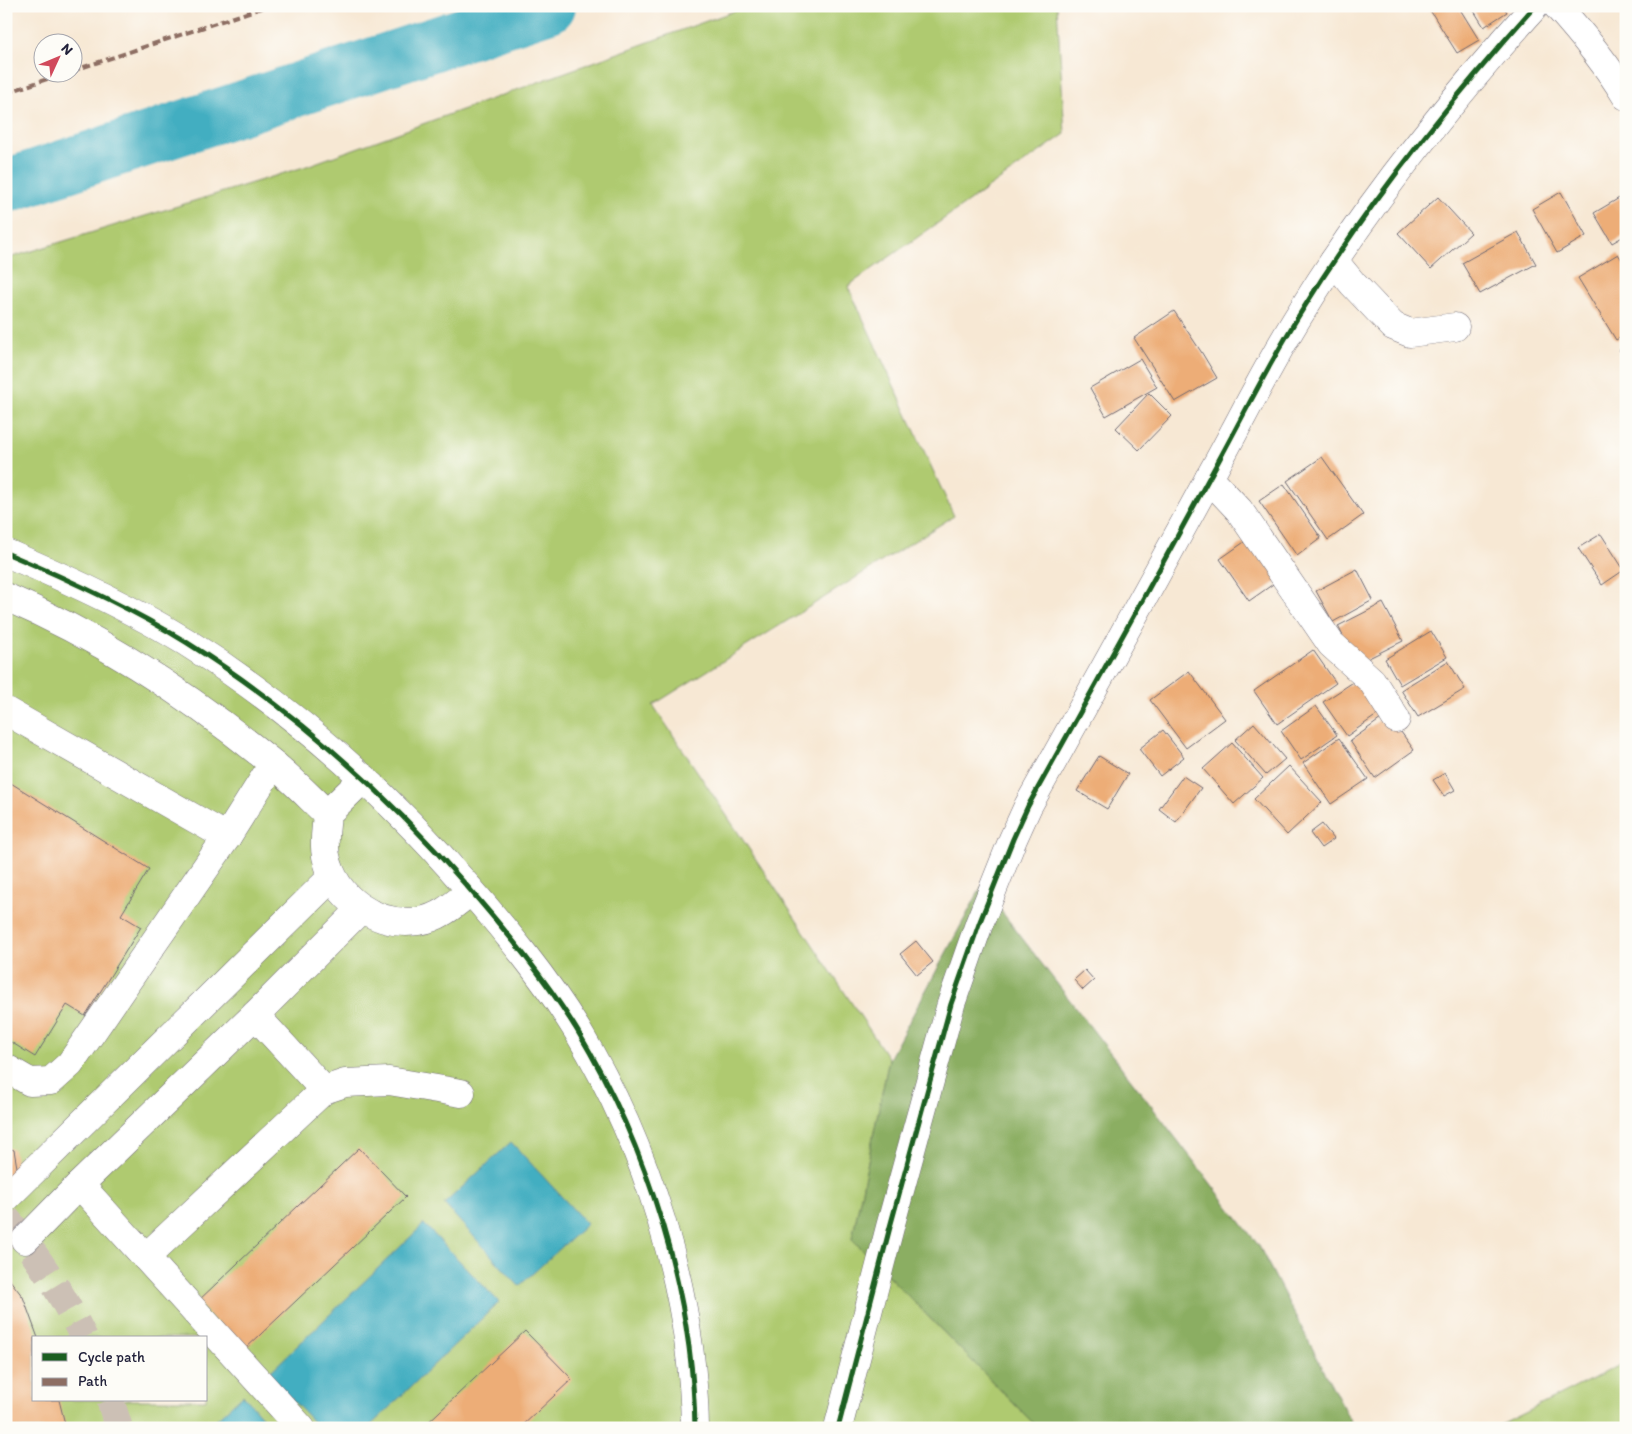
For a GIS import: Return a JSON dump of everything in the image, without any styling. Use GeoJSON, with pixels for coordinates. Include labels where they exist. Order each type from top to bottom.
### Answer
{"type":"FeatureCollection","features":[{"type":"Feature","properties":{"kind":"street"},"geometry":{"type":"LineString","coordinates":[[838,1428],[890,1227],[946,1023],[982,917],[1028,806],[1264,375],[1303,308],[1378,196],[1412,151],[1486,60],[1535,6]]}},
{"type":"Feature","properties":{"kind":"street"},"geometry":{"type":"LineString","coordinates":[[1557,6],[1589,42],[1626,96]]}},
{"type":"Feature","properties":{"kind":"street"},"geometry":{"type":"LineString","coordinates":[[1334,261],[1352,284],[1393,326],[1410,333],[1456,327]]}},
{"type":"Feature","properties":{"kind":"street"},"geometry":{"type":"LineString","coordinates":[[1209,478],[1239,510],[1331,644],[1372,681],[1396,719]]}},
{"type":"Feature","properties":{"kind":"street"},"geometry":{"type":"LineString","coordinates":[[6,553],[86,587],[185,642],[278,705],[364,778],[402,814],[438,852],[510,935],[545,982],[577,1030],[630,1134],[668,1244],[681,1301],[690,1358],[695,1428]]}},
{"type":"Feature","properties":{"kind":"street"},"geometry":{"type":"LineString","coordinates":[[10,607],[86,635],[151,673],[214,716],[273,764],[327,814]]}},
{"type":"Feature","properties":{"kind":"street"},"geometry":{"type":"LineString","coordinates":[[6,711],[227,837]]}},
{"type":"Feature","properties":{"kind":"street"},"geometry":{"type":"LineString","coordinates":[[6,1068],[30,1082],[51,1082],[70,1064],[227,837],[273,764]]}},
{"type":"Feature","properties":{"kind":"street"},"geometry":{"type":"LineString","coordinates":[[364,778],[327,814],[325,832],[326,855],[332,877],[344,894],[360,909],[389,921],[420,921],[449,910],[472,891]]}},
{"type":"Feature","properties":{"kind":"street"},"geometry":{"type":"LineString","coordinates":[[6,1198],[332,877]]}},
{"type":"Feature","properties":{"kind":"street"},"geometry":{"type":"LineString","coordinates":[[25,1240],[255,1015],[360,909]]}},
{"type":"Feature","properties":{"kind":"street"},"geometry":{"type":"LineString","coordinates":[[255,1015],[324,1090]]}},
{"type":"Feature","properties":{"kind":"street"},"geometry":{"type":"LineString","coordinates":[[146,1257],[324,1090],[345,1083],[389,1081],[461,1092]]}},
{"type":"Feature","properties":{"kind":"street"},"geometry":{"type":"LineString","coordinates":[[80,1185],[301,1428]]}},
{"type":"Feature","properties":{"kind":"green space"},"geometry":{"type":"Polygon","coordinates":[[[748,6],[1057,6],[1065,134],[848,286],[954,516],[653,705],[889,1059],[852,1239],[1038,1428],[6,1428],[6,259],[304,167],[748,6]]]}},
{"type":"Feature","properties":{"kind":"green space"},"geometry":{"type":"Polygon","coordinates":[[[982,886],[1259,1246],[1354,1428],[1038,1428],[852,1239],[889,1059],[982,886]]]}},
{"type":"Feature","properties":{"kind":"green space"},"geometry":{"type":"Polygon","coordinates":[[[1626,1362],[1626,1428],[1495,1428],[1626,1362]]]}},
{"type":"Feature","properties":{"kind":"water"},"geometry":{"type":"Polygon","coordinates":[[[511,1142],[587,1224],[519,1286],[444,1204],[511,1142]]]}},
{"type":"Feature","properties":{"kind":"water"},"geometry":{"type":"Polygon","coordinates":[[[424,1224],[499,1302],[368,1428],[319,1428],[268,1374],[424,1224]]]}},
{"type":"Feature","properties":{"kind":"water"},"geometry":{"type":"Polygon","coordinates":[[[243,1395],[272,1428],[207,1428],[243,1395]]]}},
{"type":"Feature","properties":{"kind":"building"},"geometry":{"type":"Polygon","coordinates":[[[1458,6],[1479,40],[1457,53],[1428,7],[1458,6]]]}},
{"type":"Feature","properties":{"kind":"building"},"geometry":{"type":"Polygon","coordinates":[[[1471,6],[1503,6],[1507,12],[1484,27],[1471,6]]]}},
{"type":"Feature","properties":{"kind":"building"},"geometry":{"type":"Polygon","coordinates":[[[1561,192],[1586,236],[1557,253],[1532,209],[1561,192]]]}},
{"type":"Feature","properties":{"kind":"building"},"geometry":{"type":"Polygon","coordinates":[[[1626,194],[1626,235],[1612,243],[1594,213],[1626,194]]]}},
{"type":"Feature","properties":{"kind":"building"},"geometry":{"type":"Polygon","coordinates":[[[1438,197],[1471,233],[1431,269],[1398,233],[1438,197]]]}},
{"type":"Feature","properties":{"kind":"building"},"geometry":{"type":"Polygon","coordinates":[[[1518,232],[1536,264],[1480,294],[1462,263],[1518,232]]]}},
{"type":"Feature","properties":{"kind":"building"},"geometry":{"type":"Polygon","coordinates":[[[1618,254],[1626,266],[1626,334],[1616,340],[1578,278],[1618,254]]]}},
{"type":"Feature","properties":{"kind":"building"},"geometry":{"type":"Polygon","coordinates":[[[1174,311],[1217,378],[1175,402],[1134,338],[1174,311]]]}},
{"type":"Feature","properties":{"kind":"building"},"geometry":{"type":"Polygon","coordinates":[[[1626,345],[1626,359],[1619,350],[1626,345]]]}},
{"type":"Feature","properties":{"kind":"building"},"geometry":{"type":"Polygon","coordinates":[[[1140,359],[1157,387],[1106,416],[1090,388],[1140,359]]]}},
{"type":"Feature","properties":{"kind":"building"},"geometry":{"type":"Polygon","coordinates":[[[1149,393],[1172,416],[1139,450],[1116,428],[1149,393]]]}},
{"type":"Feature","properties":{"kind":"building"},"geometry":{"type":"Polygon","coordinates":[[[1322,457],[1363,515],[1328,540],[1287,481],[1322,457]]]}},
{"type":"Feature","properties":{"kind":"building"},"geometry":{"type":"Polygon","coordinates":[[[1284,484],[1321,538],[1297,556],[1259,501],[1284,484]]]}},
{"type":"Feature","properties":{"kind":"building"},"geometry":{"type":"Polygon","coordinates":[[[1601,534],[1624,570],[1602,585],[1578,548],[1601,534]]]}},
{"type":"Feature","properties":{"kind":"building"},"geometry":{"type":"Polygon","coordinates":[[[1250,538],[1279,580],[1249,601],[1220,559],[1250,538]]]}},
{"type":"Feature","properties":{"kind":"building"},"geometry":{"type":"Polygon","coordinates":[[[1357,569],[1373,600],[1333,622],[1316,591],[1357,569]]]}},
{"type":"Feature","properties":{"kind":"building"},"geometry":{"type":"Polygon","coordinates":[[[1383,603],[1403,641],[1357,664],[1338,626],[1383,603]]]}},
{"type":"Feature","properties":{"kind":"building"},"geometry":{"type":"Polygon","coordinates":[[[1431,631],[1447,657],[1400,685],[1385,659],[1431,631]]]}},
{"type":"Feature","properties":{"kind":"building"},"geometry":{"type":"Polygon","coordinates":[[[1313,650],[1336,683],[1277,724],[1254,691],[1313,650]]]}},
{"type":"Feature","properties":{"kind":"building"},"geometry":{"type":"Polygon","coordinates":[[[1448,661],[1465,689],[1418,717],[1401,690],[1448,661]]]}},
{"type":"Feature","properties":{"kind":"building"},"geometry":{"type":"Polygon","coordinates":[[[1189,671],[1225,719],[1186,748],[1150,700],[1189,671]]]}},
{"type":"Feature","properties":{"kind":"building"},"geometry":{"type":"Polygon","coordinates":[[[1361,677],[1384,710],[1347,736],[1323,702],[1361,677]]]}},
{"type":"Feature","properties":{"kind":"building"},"geometry":{"type":"Polygon","coordinates":[[[1316,706],[1337,735],[1301,760],[1281,731],[1316,706]]]}},
{"type":"Feature","properties":{"kind":"building"},"geometry":{"type":"Polygon","coordinates":[[[1388,714],[1414,750],[1375,778],[1350,741],[1388,714]]]}},
{"type":"Feature","properties":{"kind":"building"},"geometry":{"type":"Polygon","coordinates":[[[1254,723],[1285,759],[1266,775],[1235,740],[1254,723]]]}},
{"type":"Feature","properties":{"kind":"building"},"geometry":{"type":"Polygon","coordinates":[[[1163,730],[1184,757],[1160,776],[1139,749],[1163,730]]]}},
{"type":"Feature","properties":{"kind":"building"},"geometry":{"type":"Polygon","coordinates":[[[1339,738],[1368,779],[1331,804],[1303,763],[1339,738]]]}},
{"type":"Feature","properties":{"kind":"building"},"geometry":{"type":"Polygon","coordinates":[[[1232,743],[1263,778],[1234,804],[1203,769],[1232,743]]]}},
{"type":"Feature","properties":{"kind":"building"},"geometry":{"type":"Polygon","coordinates":[[[1099,756],[1128,774],[1107,809],[1077,791],[1099,756]]]}},
{"type":"Feature","properties":{"kind":"building"},"geometry":{"type":"Polygon","coordinates":[[[1289,766],[1322,802],[1287,835],[1254,799],[1289,766]]]}},
{"type":"Feature","properties":{"kind":"building"},"geometry":{"type":"Polygon","coordinates":[[[1445,773],[1455,790],[1444,796],[1433,780],[1445,773]]]}},
{"type":"Feature","properties":{"kind":"building"},"geometry":{"type":"Polygon","coordinates":[[[1183,776],[1201,788],[1176,822],[1159,809],[1183,776]]]}},
{"type":"Feature","properties":{"kind":"building"},"geometry":{"type":"Polygon","coordinates":[[[6,780],[149,869],[121,915],[141,927],[85,1016],[67,1005],[35,1057],[6,1039],[6,780]]]}},
{"type":"Feature","properties":{"kind":"building"},"geometry":{"type":"Polygon","coordinates":[[[1322,824],[1334,839],[1321,848],[1310,833],[1322,824]]]}},
{"type":"Feature","properties":{"kind":"building"},"geometry":{"type":"Polygon","coordinates":[[[916,941],[933,962],[917,975],[900,954],[916,941]]]}},
{"type":"Feature","properties":{"kind":"building"},"geometry":{"type":"Polygon","coordinates":[[[1085,970],[1094,980],[1083,990],[1074,980],[1085,970]]]}},
{"type":"Feature","properties":{"kind":"building"},"geometry":{"type":"Polygon","coordinates":[[[6,1147],[14,1150],[20,1185],[6,1186],[6,1147]]]}},
{"type":"Feature","properties":{"kind":"building"},"geometry":{"type":"Polygon","coordinates":[[[359,1148],[406,1197],[243,1351],[197,1302],[359,1148]]]}},
{"type":"Feature","properties":{"kind":"building"},"geometry":{"type":"Polygon","coordinates":[[[6,1275],[23,1297],[37,1336],[32,1336],[32,1402],[60,1402],[66,1428],[6,1428],[6,1275]]]}},
{"type":"Feature","properties":{"kind":"building"},"geometry":{"type":"Polygon","coordinates":[[[525,1331],[572,1379],[520,1428],[422,1428],[525,1331]]]}},
{"type":"Feature","properties":{"kind":"waterway"},"geometry":{"type":"LineString","coordinates":[[6,186],[549,6]]}},
{"type":"Feature","properties":{"kind":"tunnel"},"geometry":{"type":"LineString","coordinates":[[6,1218],[49,1276],[83,1336]]}},
{"type":"Feature","properties":{"kind":"tunnel"},"geometry":{"type":"LineString","coordinates":[[111,1402],[119,1428]]}},
{"type":"Feature","properties":{"kind":"marked path"},"geometry":{"type":"LineString","coordinates":[[82,68],[267,6]]}},
{"type":"Feature","properties":{"kind":"marked path"},"geometry":{"type":"LineString","coordinates":[[6,93],[38,82]]}},
{"type":"Feature","properties":{"kind":"cycle path"},"geometry":{"type":"LineString","coordinates":[[838,1428],[890,1227],[951,1004],[979,924],[1028,806],[1266,372],[1303,309],[1383,190],[1412,152],[1472,78],[1535,6]]}},
{"type":"Feature","properties":{"kind":"cycle path"},"geometry":{"type":"LineString","coordinates":[[6,553],[75,583],[143,617],[186,642],[263,695],[335,753],[403,817],[466,885],[524,955],[552,992],[577,1030],[625,1122],[645,1171],[662,1221],[686,1324],[695,1428]]}}]}
